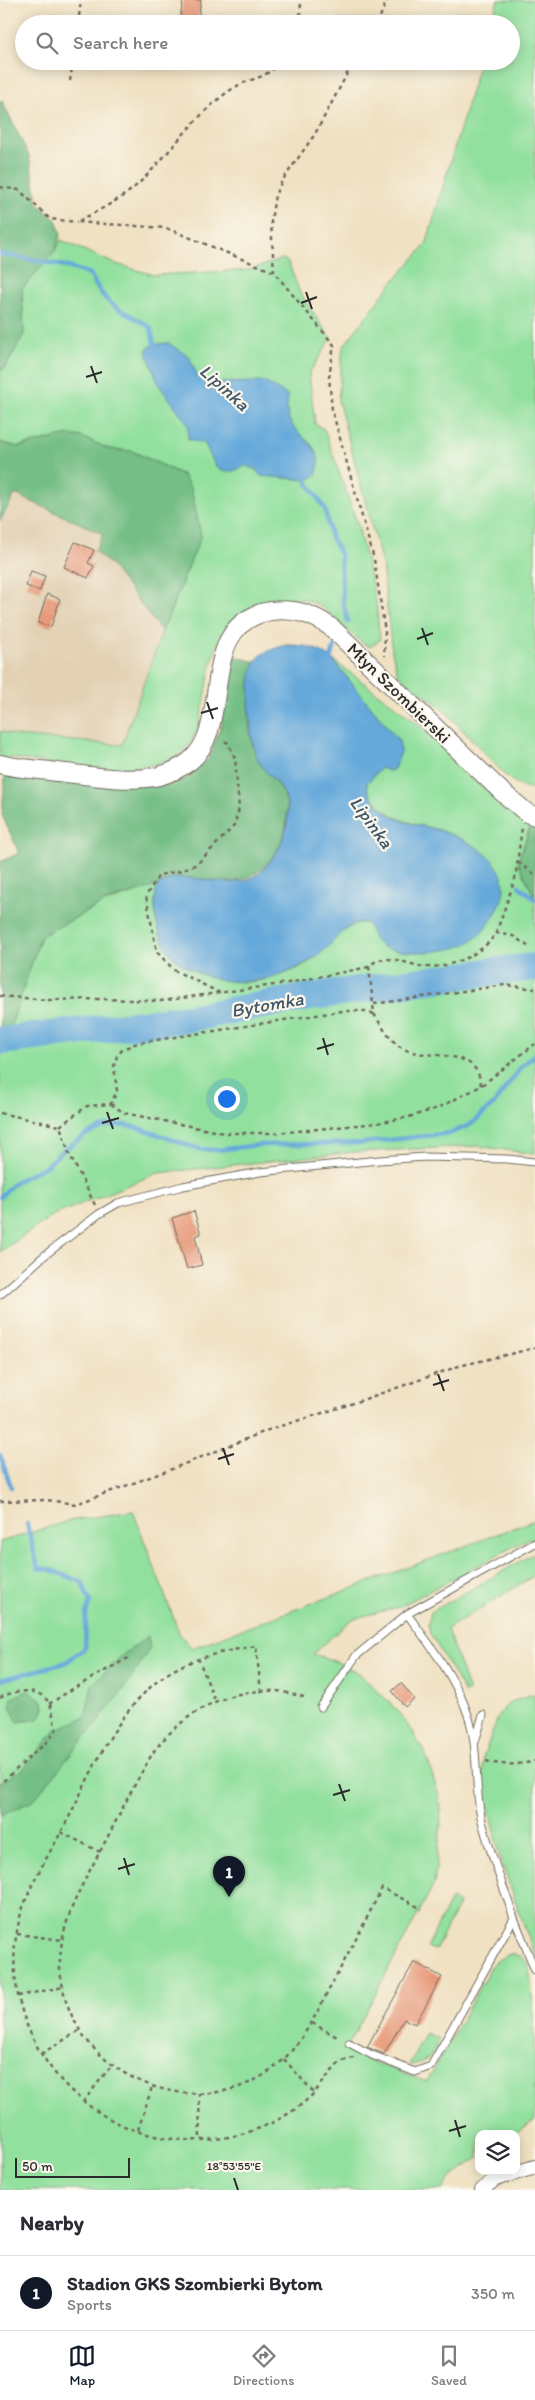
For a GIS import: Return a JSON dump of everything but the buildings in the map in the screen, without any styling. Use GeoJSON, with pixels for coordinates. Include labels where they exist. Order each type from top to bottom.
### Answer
{"type":"FeatureCollection","features":[{"type":"Feature","properties":{"kind":"street","name":"Młyn Szombierski"},"geometry":{"type":"LineString","coordinates":[[210,730],[220,664],[227,646],[238,628],[248,620],[266,612],[282,610],[310,614],[332,628],[502,792],[531,814]]}},
{"type":"Feature","properties":{"kind":"street"},"geometry":{"type":"LineString","coordinates":[[0,764],[110,778],[158,776],[176,770],[190,761],[201,749],[210,730]]}},
{"type":"Feature","properties":{"kind":"street"},"geometry":{"type":"LineString","coordinates":[[482,2190],[496,2179],[535,2167]]}},
{"type":"Feature","properties":{"kind":"lane"},"geometry":{"type":"LineString","coordinates":[[0,1295],[45,1255],[99,1214],[118,1203],[183,1186],[260,1172],[379,1160],[426,1157],[507,1159],[535,1162]]}},
{"type":"Feature","properties":{"kind":"lane"},"geometry":{"type":"LineString","coordinates":[[321,1707],[356,1656],[407,1614],[535,1543]]}},
{"type":"Feature","properties":{"kind":"lane"},"geometry":{"type":"LineString","coordinates":[[407,1614],[433,1648],[460,1695],[468,1715],[475,1742],[476,1780],[482,1816],[514,1918],[535,1970]]}},
{"type":"Feature","properties":{"kind":"lane"},"geometry":{"type":"LineString","coordinates":[[475,1742],[483,1715]]}},
{"type":"Feature","properties":{"kind":"lane"},"geometry":{"type":"LineString","coordinates":[[349,2043],[372,2055],[415,2072],[431,2066],[514,1918]]}},
{"type":"Feature","properties":{"kind":"path"},"geometry":{"type":"LineString","coordinates":[[79,15],[81,0]]}},
{"type":"Feature","properties":{"kind":"path"},"geometry":{"type":"LineString","coordinates":[[300,15],[301,0]]}},
{"type":"Feature","properties":{"kind":"path"},"geometry":{"type":"LineString","coordinates":[[381,15],[387,0]]}},
{"type":"Feature","properties":{"kind":"path"},"geometry":{"type":"LineString","coordinates":[[70,81],[72,70]]}},
{"type":"Feature","properties":{"kind":"path"},"geometry":{"type":"LineString","coordinates":[[77,222],[106,206],[137,185],[203,114],[233,88],[273,70]]}},
{"type":"Feature","properties":{"kind":"path"},"geometry":{"type":"LineString","coordinates":[[274,272],[271,221],[275,195],[282,181],[315,134],[349,70]]}},
{"type":"Feature","properties":{"kind":"path"},"geometry":{"type":"LineString","coordinates":[[0,187],[19,190],[50,219],[166,228],[274,272],[334,344],[328,377],[332,410],[374,559],[386,646],[386,653],[377,671]]}},
{"type":"Feature","properties":{"kind":"path"},"geometry":{"type":"LineString","coordinates":[[210,730],[228,743],[235,758],[239,809],[234,826],[197,864],[180,871],[159,876],[146,896],[157,952],[174,970],[221,993]]}},
{"type":"Feature","properties":{"kind":"path"},"geometry":{"type":"LineString","coordinates":[[0,996],[47,1000],[160,1001],[221,993],[368,967],[384,960],[397,959],[415,965],[431,967],[453,964],[490,943],[496,933],[515,879],[523,821],[531,814]]}},
{"type":"Feature","properties":{"kind":"path"},"geometry":{"type":"LineString","coordinates":[[518,862],[535,875]]}},
{"type":"Feature","properties":{"kind":"path"},"geometry":{"type":"LineString","coordinates":[[496,933],[513,936],[529,947]]}},
{"type":"Feature","properties":{"kind":"path"},"geometry":{"type":"LineString","coordinates":[[368,967],[374,1014],[391,1038],[402,1048],[414,1053],[454,1056],[465,1061],[480,1078],[481,1086]]}},
{"type":"Feature","properties":{"kind":"path"},"geometry":{"type":"LineString","coordinates":[[374,1004],[505,984],[535,989]]}},
{"type":"Feature","properties":{"kind":"path"},"geometry":{"type":"LineString","coordinates":[[111,1104],[116,1091],[114,1066],[117,1056],[123,1049],[137,1043],[342,1011],[365,1011],[374,1014]]}},
{"type":"Feature","properties":{"kind":"path"},"geometry":{"type":"LineString","coordinates":[[0,1113],[60,1126],[87,1106],[111,1104],[124,1113],[224,1133],[278,1133],[377,1123],[409,1117],[438,1108],[481,1086],[535,1044]]}},
{"type":"Feature","properties":{"kind":"path"},"geometry":{"type":"LineString","coordinates":[[60,1126],[69,1153],[99,1214]]}},
{"type":"Feature","properties":{"kind":"path"},"geometry":{"type":"LineString","coordinates":[[0,1500],[46,1500],[76,1504],[172,1469],[271,1429],[348,1405],[459,1366],[535,1348]]}},
{"type":"Feature","properties":{"kind":"path"},"geometry":{"type":"LineString","coordinates":[[261,1692],[256,1646],[227,1650],[198,1658],[154,1684],[135,1703],[111,1736],[23,1906],[17,1934],[14,1973],[18,1996],[25,2018],[41,2054],[58,2077],[82,2102],[120,2125],[162,2139],[200,2140],[229,2137],[268,2124],[296,2109],[314,2093],[342,2061],[372,2055]]}},
{"type":"Feature","properties":{"kind":"path"},"geometry":{"type":"LineString","coordinates":[[49,1704],[128,1658]]}},
{"type":"Feature","properties":{"kind":"path"},"geometry":{"type":"LineString","coordinates":[[198,1658],[215,1701]]}},
{"type":"Feature","properties":{"kind":"path"},"geometry":{"type":"LineString","coordinates":[[0,1698],[18,1692],[36,1691],[44,1696],[49,1704],[56,1730],[50,1739],[0,1784]]}},
{"type":"Feature","properties":{"kind":"path"},"geometry":{"type":"LineString","coordinates":[[304,1698],[278,1691],[243,1694],[215,1701],[181,1720],[164,1738],[145,1766],[68,1916],[62,1940],[59,1961],[63,1987],[67,2003],[80,2030],[92,2047],[111,2066],[152,2087],[170,2092],[199,2093],[236,2087],[254,2079],[284,2059],[312,2023],[382,1888],[422,1909]]}},
{"type":"Feature","properties":{"kind":"path"},"geometry":{"type":"LineString","coordinates":[[475,1757],[495,1764],[520,1765],[535,1761]]}},
{"type":"Feature","properties":{"kind":"path"},"geometry":{"type":"LineString","coordinates":[[61,1832],[100,1852]]}},
{"type":"Feature","properties":{"kind":"path"},"geometry":{"type":"LineString","coordinates":[[17,1934],[62,1940]]}},
{"type":"Feature","properties":{"kind":"path"},"geometry":{"type":"LineString","coordinates":[[18,1996],[63,1987]]}},
{"type":"Feature","properties":{"kind":"path"},"geometry":{"type":"LineString","coordinates":[[312,2023],[349,2043]]}},
{"type":"Feature","properties":{"kind":"path"},"geometry":{"type":"LineString","coordinates":[[41,2054],[80,2030]]}},
{"type":"Feature","properties":{"kind":"path"},"geometry":{"type":"LineString","coordinates":[[284,2059],[314,2093]]}},
{"type":"Feature","properties":{"kind":"path"},"geometry":{"type":"LineString","coordinates":[[82,2102],[111,2066]]}},
{"type":"Feature","properties":{"kind":"path"},"geometry":{"type":"LineString","coordinates":[[138,2131],[152,2087]]}},
{"type":"Feature","properties":{"kind":"path"},"geometry":{"type":"LineString","coordinates":[[199,2093],[200,2140]]}},
{"type":"Feature","properties":{"kind":"shaded area"},"geometry":{"type":"Polygon","coordinates":[[[15,494],[103,534],[95,552],[110,564],[162,632],[122,746],[16,736],[0,731],[0,521],[15,494]]]}},
{"type":"Feature","properties":{"kind":"green space"},"geometry":{"type":"Polygon","coordinates":[[[498,0],[535,0],[535,789],[520,786],[507,777],[442,708],[398,675],[392,652],[382,564],[338,400],[343,347],[391,284],[426,245],[477,70],[520,70],[520,15],[494,15],[498,0]]]}},
{"type":"Feature","properties":{"kind":"green space"},"geometry":{"type":"Polygon","coordinates":[[[0,101],[2,101],[29,156],[38,204],[56,220],[61,234],[55,251],[22,289],[24,334],[5,368],[0,371],[0,101]]]}},
{"type":"Feature","properties":{"kind":"green space"},"geometry":{"type":"Polygon","coordinates":[[[61,240],[113,263],[154,275],[249,270],[283,259],[288,262],[300,293],[331,339],[309,373],[315,424],[324,429],[358,526],[376,602],[380,640],[370,647],[361,642],[324,609],[302,599],[291,598],[265,603],[240,614],[224,631],[215,653],[199,725],[190,744],[175,757],[156,764],[135,767],[89,768],[0,757],[0,731],[16,736],[122,745],[162,632],[201,536],[191,489],[183,475],[132,451],[109,449],[82,437],[69,435],[18,447],[0,442],[0,371],[5,368],[24,334],[22,289],[55,251],[61,240]]]}},
{"type":"Feature","properties":{"kind":"green space"},"geometry":{"type":"Polygon","coordinates":[[[68,435],[82,437],[109,449],[132,451],[183,475],[191,489],[201,536],[162,632],[110,564],[95,552],[103,534],[15,494],[0,521],[0,442],[18,447],[68,435]]]}},
{"type":"Feature","properties":{"kind":"green space"},"geometry":{"type":"Polygon","coordinates":[[[234,656],[256,662],[251,687],[249,714],[252,741],[255,754],[261,765],[281,789],[286,800],[287,820],[284,833],[272,858],[263,868],[239,880],[218,882],[176,878],[167,881],[101,904],[41,936],[10,1028],[0,1030],[0,862],[19,853],[2,815],[5,773],[94,783],[159,786],[187,778],[208,759],[221,726],[229,666],[234,656]]]}},
{"type":"Feature","properties":{"kind":"green space"},"geometry":{"type":"Polygon","coordinates":[[[332,659],[416,722],[471,777],[530,827],[518,862],[535,898],[535,1154],[477,1146],[355,1152],[158,1173],[54,1215],[0,1252],[0,1030],[10,1028],[41,936],[102,904],[158,885],[155,906],[158,928],[167,948],[177,960],[191,969],[206,975],[236,982],[267,979],[306,964],[335,938],[359,923],[367,923],[370,929],[440,830],[404,821],[396,817],[370,795],[367,783],[381,768],[390,771],[399,741],[332,659]]]}},
{"type":"Feature","properties":{"kind":"green space"},"geometry":{"type":"Polygon","coordinates":[[[530,827],[535,828],[535,898],[518,862],[530,827]]]}},
{"type":"Feature","properties":{"kind":"green space"},"geometry":{"type":"Polygon","coordinates":[[[133,1511],[180,1635],[192,1648],[535,1520],[535,1539],[526,1540],[399,1607],[352,1619],[313,1654],[337,1662],[359,1673],[399,1712],[425,1752],[439,1796],[441,1824],[434,1884],[346,2049],[368,2060],[427,2082],[494,1962],[510,1954],[527,1962],[530,1973],[535,2062],[535,2120],[520,2130],[475,2130],[475,2161],[454,2175],[442,2190],[0,2190],[0,1542],[69,1521],[133,1511]]]}},
{"type":"Feature","properties":{"kind":"green space"},"geometry":{"type":"Polygon","coordinates":[[[535,1553],[535,1575],[447,1629],[469,1692],[465,1693],[430,1633],[428,1624],[431,1612],[535,1553]]]}},
{"type":"Feature","properties":{"kind":"green space"},"geometry":{"type":"Polygon","coordinates":[[[148,1636],[150,1648],[124,1689],[33,1801],[0,1816],[0,1783],[23,1769],[56,1730],[85,1717],[92,1685],[119,1658],[148,1636]]]}},
{"type":"Feature","properties":{"kind":"green space"},"geometry":{"type":"Polygon","coordinates":[[[29,1690],[43,1701],[44,1709],[39,1719],[18,1722],[11,1709],[11,1699],[29,1690]]]}},
{"type":"Feature","properties":{"kind":"green space"},"geometry":{"type":"Polygon","coordinates":[[[535,1694],[535,1956],[500,1858],[482,1779],[484,1755],[498,1717],[511,1702],[535,1694]]]}},
{"type":"Feature","properties":{"kind":"green space"},"geometry":{"type":"Polygon","coordinates":[[[451,1899],[459,1904],[435,1950],[427,1947],[451,1899]]]}},
{"type":"Feature","properties":{"kind":"green space"},"geometry":{"type":"Polygon","coordinates":[[[426,2033],[439,2039],[432,2054],[425,2060],[409,2065],[426,2033]]]}},
{"type":"Feature","properties":{"kind":"water"},"geometry":{"type":"Polygon","coordinates":[[[168,343],[189,356],[197,375],[208,383],[265,382],[288,396],[287,409],[289,420],[294,428],[313,447],[317,455],[319,464],[316,475],[308,480],[261,476],[255,469],[245,466],[228,472],[219,469],[215,465],[205,444],[188,439],[188,424],[159,385],[146,350],[154,344],[168,343]]]}},
{"type":"Feature","properties":{"kind":"water"},"geometry":{"type":"Polygon","coordinates":[[[286,645],[310,648],[332,659],[399,741],[401,752],[394,769],[390,771],[381,768],[367,783],[376,803],[394,817],[450,834],[463,840],[476,847],[496,866],[502,877],[504,890],[500,904],[488,925],[470,942],[462,946],[439,951],[400,951],[381,946],[367,923],[353,924],[321,953],[293,970],[278,976],[246,981],[230,981],[199,973],[178,961],[169,952],[160,934],[155,913],[158,885],[176,878],[219,882],[239,882],[249,879],[266,866],[280,846],[287,823],[286,799],[281,788],[256,755],[250,721],[249,694],[250,681],[256,661],[265,652],[286,645]]]}},
{"type":"Feature","properties":{"kind":"waterway","name":"Lipinka"},"geometry":{"type":"LineString","coordinates":[[0,254],[61,265],[90,274],[109,302],[151,328],[156,346]]}},
{"type":"Feature","properties":{"kind":"waterway","name":"Lipinka"},"geometry":{"type":"LineString","coordinates":[[304,477],[325,509],[331,537],[340,554],[343,602],[348,622]]}},
{"type":"Feature","properties":{"kind":"waterway","name":"Lipinka"},"geometry":{"type":"LineString","coordinates":[[330,662],[335,645]]}},
{"type":"Feature","properties":{"kind":"waterway","name":"Lipinka"},"geometry":{"type":"LineString","coordinates":[[519,886],[535,899]]}},
{"type":"Feature","properties":{"kind":"waterway","name":"Bytomka"},"geometry":{"type":"LineString","coordinates":[[0,1041],[183,1019],[321,995],[535,967]]}},
{"type":"Feature","properties":{"kind":"waterway"},"geometry":{"type":"LineString","coordinates":[[0,1197],[15,1182],[46,1166],[62,1151],[87,1134],[106,1126],[124,1125],[139,1128],[199,1149],[217,1150],[259,1145],[363,1143],[450,1133],[470,1125],[494,1104],[521,1067],[535,1055]]}},
{"type":"Feature","properties":{"kind":"waterway"},"geometry":{"type":"LineString","coordinates":[[0,1455],[11,1487]]}},
{"type":"Feature","properties":{"kind":"waterway"},"geometry":{"type":"LineString","coordinates":[[0,1680],[65,1663],[85,1648],[86,1614],[90,1602],[82,1582],[48,1569],[38,1568],[27,1524]]}},
{"type":"Feature","properties":{"kind":"place","name":"Stadion GKS Szombierki Bytom"},"geometry":{"type":"Point","coordinates":[229,1897]}}]}
